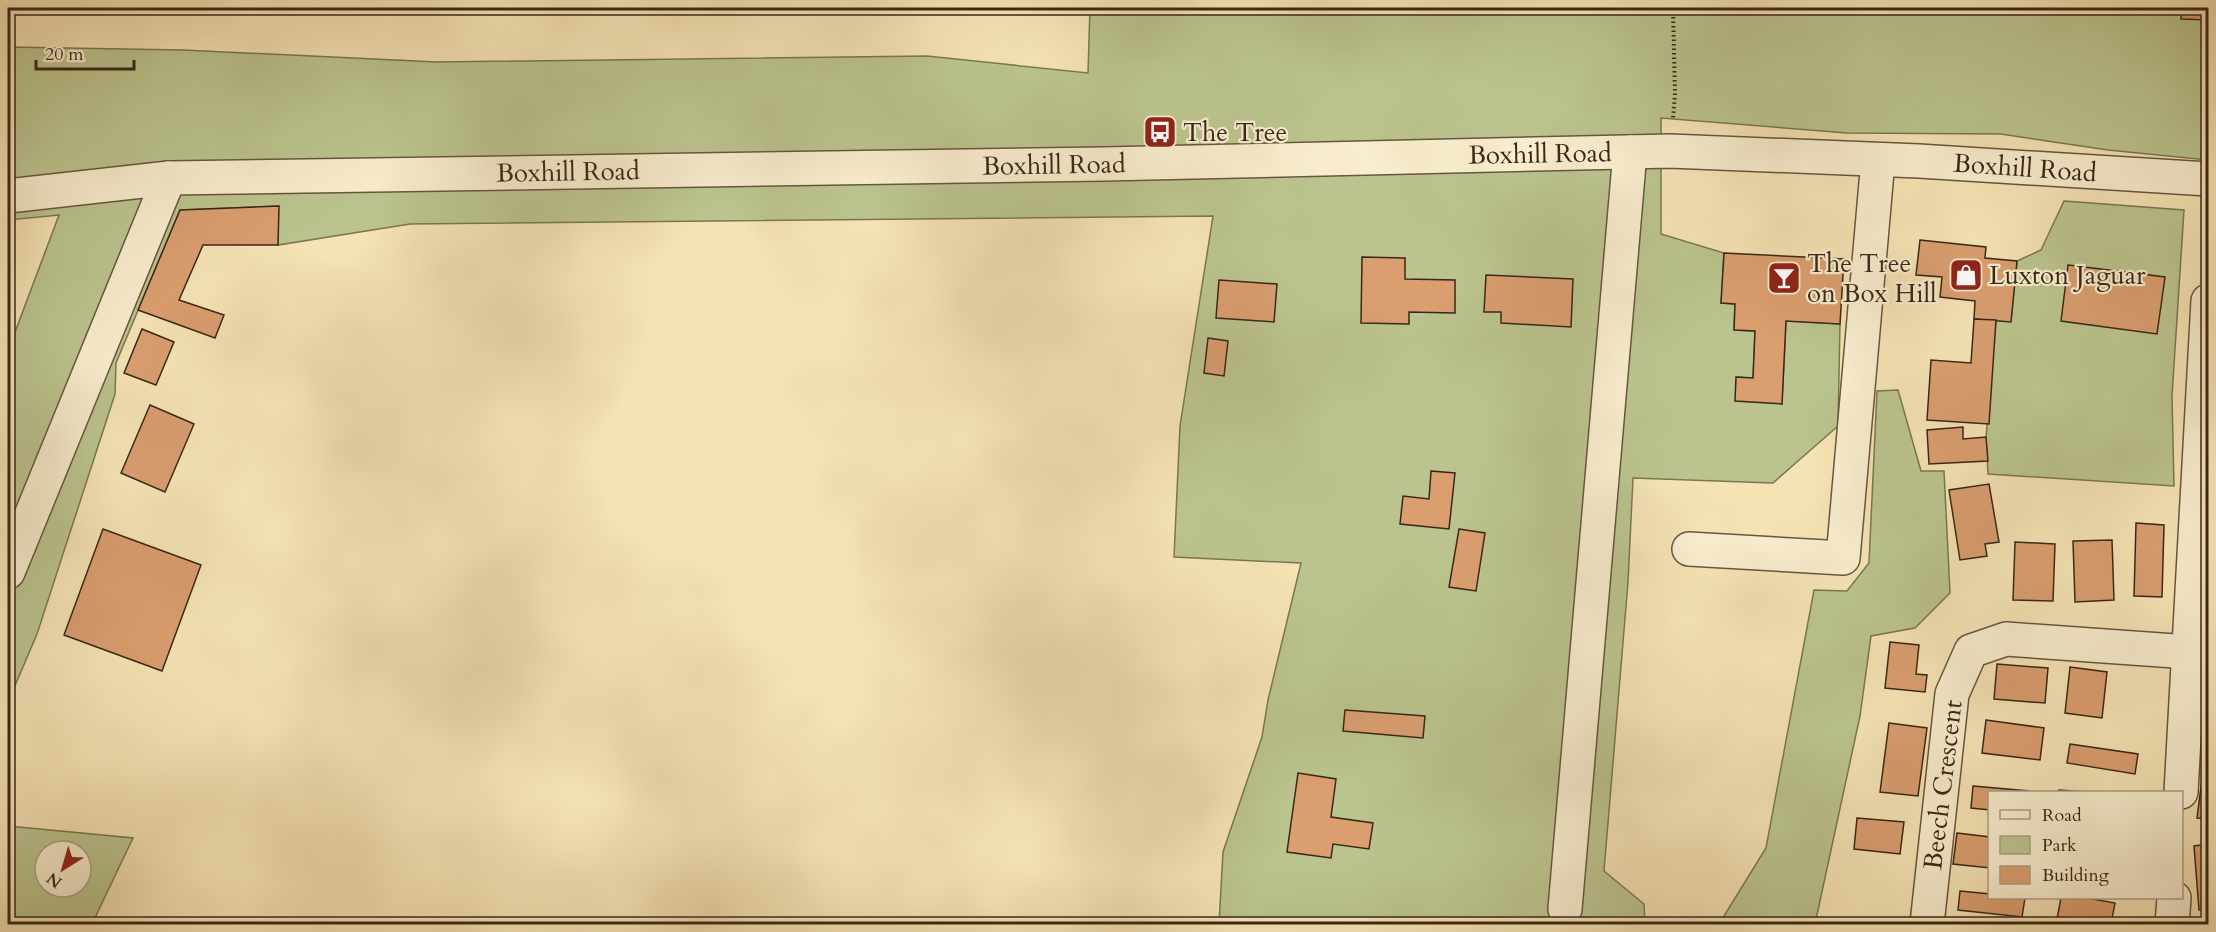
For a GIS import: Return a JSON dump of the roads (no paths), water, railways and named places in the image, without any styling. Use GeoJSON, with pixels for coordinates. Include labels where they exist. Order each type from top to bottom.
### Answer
{"type":"FeatureCollection","features":[{"type":"Feature","properties":{"kind":"street","name":"Boxhill Road"},"geometry":{"type":"LineString","coordinates":[[8,196],[169,178],[1104,164],[1670,151],[1878,160],[2208,179]]}},
{"type":"Feature","properties":{"kind":"street"},"geometry":{"type":"LineString","coordinates":[[1565,909],[1630,152]]}},
{"type":"Feature","properties":{"kind":"street"},"geometry":{"type":"LineString","coordinates":[[1689,549],[1843,558],[1878,160]]}},
{"type":"Feature","properties":{"kind":"street"},"geometry":{"type":"LineString","coordinates":[[8,572],[169,178]]}},
{"type":"Feature","properties":{"kind":"street"},"geometry":{"type":"LineString","coordinates":[[2181,791],[2198,697],[2189,652],[2208,301]]}},
{"type":"Feature","properties":{"kind":"street","name":"Beech Crescent"},"geometry":{"type":"LineString","coordinates":[[1927,924],[1952,694],[1971,651],[2006,639],[2189,652]]}},
{"type":"Feature","properties":{"kind":"street"},"geometry":{"type":"LineString","coordinates":[[2172,924],[2174,899]]}},
{"type":"Feature","properties":{"kind":"place","name":"The Tree"},"geometry":{"type":"Point","coordinates":[1160,132]}},
{"type":"Feature","properties":{"kind":"place","name":"Luxton Jaguar"},"geometry":{"type":"Point","coordinates":[1966,275]}},
{"type":"Feature","properties":{"kind":"place","name":"The Tree on Box Hill"},"geometry":{"type":"Point","coordinates":[1784,278]}}]}
